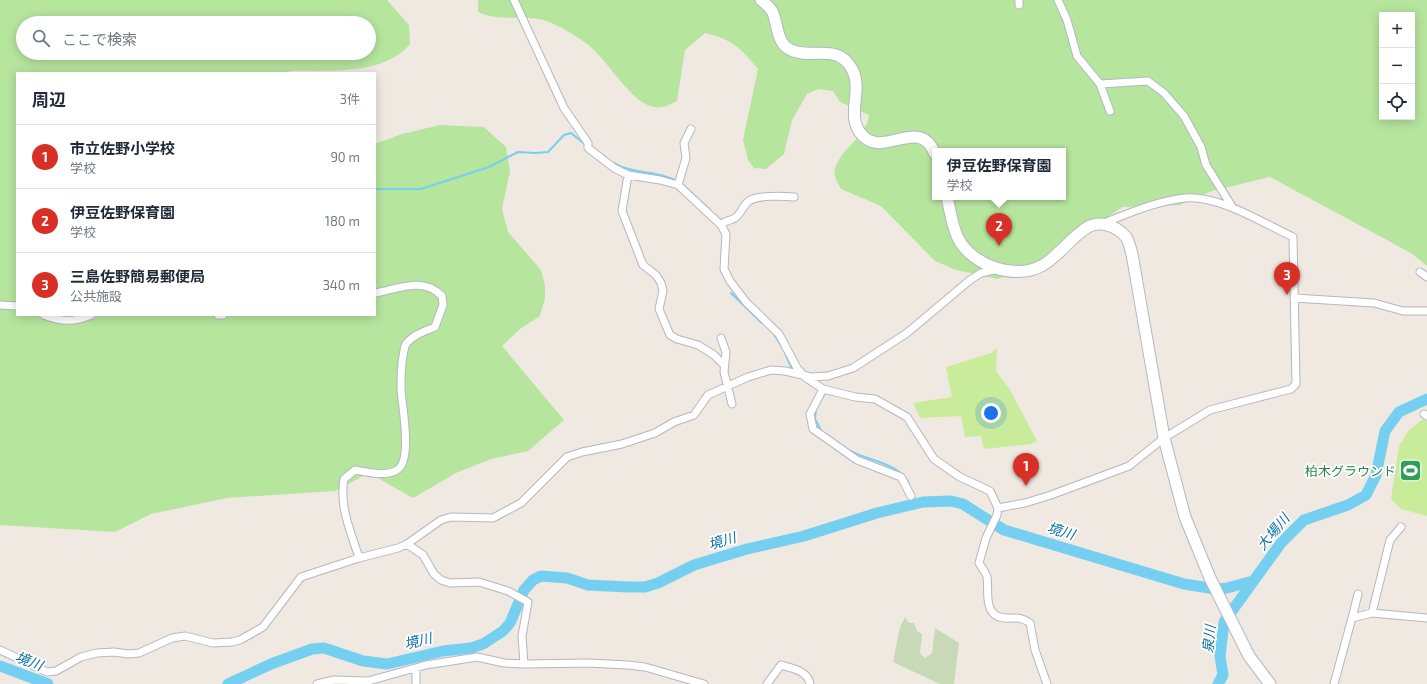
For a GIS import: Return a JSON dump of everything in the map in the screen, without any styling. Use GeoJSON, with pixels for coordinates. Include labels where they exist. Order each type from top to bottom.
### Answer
{"type":"FeatureCollection","features":[{"type":"Feature","properties":{"kind":"street"},"geometry":{"type":"LineString","coordinates":[[514,0],[564,108],[588,146],[614,168],[628,175],[678,183],[722,224],[726,234],[724,269],[730,281],[746,302],[778,334],[797,368],[805,377],[823,389],[856,397],[875,399],[907,417],[934,459],[960,477],[990,491],[998,512],[979,563],[987,576],[990,608],[995,615],[1004,618],[1022,617],[1030,623],[1035,650],[1047,684]]}},
{"type":"Feature","properties":{"kind":"street"},"geometry":{"type":"LineString","coordinates":[[761,0],[773,13],[779,36],[790,50],[837,55],[845,60],[852,69],[856,78],[853,117],[863,136],[870,141],[884,143],[907,136],[917,137],[926,142],[932,150]]}},
{"type":"Feature","properties":{"kind":"street"},"geometry":{"type":"LineString","coordinates":[[1064,0],[1059,4],[1067,20],[1077,56],[1100,84],[1110,111]]}},
{"type":"Feature","properties":{"kind":"street"},"geometry":{"type":"LineString","coordinates":[[1100,84],[1148,81],[1164,93],[1184,116],[1201,147],[1206,165],[1233,208]]}},
{"type":"Feature","properties":{"kind":"street"},"geometry":{"type":"LineString","coordinates":[[678,183],[686,158],[684,143],[692,129]]}},
{"type":"Feature","properties":{"kind":"street"},"geometry":{"type":"LineString","coordinates":[[628,175],[622,211],[643,265],[656,274],[661,283],[663,291],[659,309],[670,335],[677,339],[698,345],[714,355],[724,365]]}},
{"type":"Feature","properties":{"kind":"street"},"geometry":{"type":"LineString","coordinates":[[722,224],[735,218],[748,201],[753,199],[794,196]]}},
{"type":"Feature","properties":{"kind":"street"},"geometry":{"type":"LineString","coordinates":[[948,200],[955,229],[965,248],[989,266],[1021,271],[1043,265],[1088,227],[1104,223],[1138,210],[1186,198],[1211,201],[1233,208],[1293,237],[1296,384],[1291,389],[1210,410],[1164,438],[1138,461],[1129,466],[1051,495],[998,512]]}},
{"type":"Feature","properties":{"kind":"street"},"geometry":{"type":"LineString","coordinates":[[1104,223],[1112,226],[1126,237],[1132,254],[1164,438],[1185,518],[1210,578],[1236,631],[1249,656],[1270,684]]}},
{"type":"Feature","properties":{"kind":"street"},"geometry":{"type":"LineString","coordinates":[[0,650],[47,672],[56,672],[81,657],[97,653],[138,653],[172,638],[185,636],[213,643],[232,642],[252,634],[263,627],[301,577],[407,544],[441,520],[451,517],[493,518],[521,504],[567,457],[582,452],[622,444],[655,433],[674,422],[694,415],[708,395],[748,377],[770,370],[785,371],[805,377],[828,376],[853,368],[907,333],[970,280],[981,273],[1000,268]]}},
{"type":"Feature","properties":{"kind":"street"},"geometry":{"type":"LineString","coordinates":[[1420,272],[1427,277]]}},
{"type":"Feature","properties":{"kind":"street"},"geometry":{"type":"LineString","coordinates":[[359,558],[343,510],[341,492],[344,479],[355,470],[378,474],[397,471],[401,467],[406,443],[401,389],[402,362],[405,345],[419,334],[435,327],[443,305],[442,296],[430,287],[400,286],[393,290],[376,293]]}},
{"type":"Feature","properties":{"kind":"street"},"geometry":{"type":"LineString","coordinates":[[1294,298],[1374,303],[1402,311],[1427,311]]}},
{"type":"Feature","properties":{"kind":"street"},"geometry":{"type":"LineString","coordinates":[[0,305],[16,306]]}},
{"type":"Feature","properties":{"kind":"street"},"geometry":{"type":"LineString","coordinates":[[47,316],[66,322],[75,321],[88,316]]}},
{"type":"Feature","properties":{"kind":"street"},"geometry":{"type":"LineString","coordinates":[[721,338],[726,352],[724,372],[732,404]]}},
{"type":"Feature","properties":{"kind":"street"},"geometry":{"type":"LineString","coordinates":[[823,389],[810,414],[813,429],[857,460],[901,477],[911,496]]}},
{"type":"Feature","properties":{"kind":"street"},"geometry":{"type":"LineString","coordinates":[[1372,614],[1390,540],[1401,527]]}},
{"type":"Feature","properties":{"kind":"street"},"geometry":{"type":"LineString","coordinates":[[407,544],[423,555],[434,574],[441,580],[450,582],[479,582],[508,591],[528,602],[522,636],[524,664]]}},
{"type":"Feature","properties":{"kind":"street"},"geometry":{"type":"LineString","coordinates":[[1334,684],[1358,594]]}},
{"type":"Feature","properties":{"kind":"street"},"geometry":{"type":"LineString","coordinates":[[1352,618],[1372,614],[1427,618]]}},
{"type":"Feature","properties":{"kind":"street"},"geometry":{"type":"LineString","coordinates":[[317,684],[334,680],[368,681],[416,668],[477,658],[504,663],[524,664],[588,663],[628,665],[645,667],[704,684]]}},
{"type":"Feature","properties":{"kind":"street"},"geometry":{"type":"LineString","coordinates":[[767,684],[781,665],[796,669],[806,674],[810,684]]}},
{"type":"Feature","properties":{"kind":"street"},"geometry":{"type":"LineString","coordinates":[[416,668],[416,684]]}},
{"type":"Feature","properties":{"kind":"green space"},"geometry":{"type":"Polygon","coordinates":[[[0,0],[387,0],[409,25],[410,44],[399,54],[385,62],[371,66],[355,69],[287,72],[16,72],[16,316],[376,316],[376,144],[402,134],[440,125],[484,127],[506,147],[510,171],[502,209],[508,232],[541,270],[545,285],[545,298],[540,316],[520,329],[502,346],[564,420],[528,451],[491,459],[456,473],[413,498],[369,473],[335,491],[227,498],[151,514],[115,532],[0,525],[0,0]]]}},
{"type":"Feature","properties":{"kind":"green space"},"geometry":{"type":"Polygon","coordinates":[[[478,0],[1427,0],[1427,266],[1411,253],[1270,177],[1212,191],[1179,205],[1122,207],[1051,258],[998,279],[956,270],[935,261],[881,206],[841,189],[835,177],[835,169],[842,155],[864,129],[869,115],[840,102],[833,91],[818,89],[807,94],[792,120],[784,154],[766,169],[754,168],[748,160],[743,140],[758,69],[741,50],[729,41],[705,33],[685,50],[677,101],[666,106],[654,107],[645,104],[627,89],[594,50],[571,33],[543,20],[494,17],[478,12],[478,0]]]}},
{"type":"Feature","properties":{"kind":"green space"},"geometry":{"type":"Polygon","coordinates":[[[997,348],[996,371],[1010,390],[1037,441],[1031,444],[984,449],[981,436],[965,437],[961,416],[920,418],[913,403],[952,397],[946,367],[991,353],[997,348]]]}},
{"type":"Feature","properties":{"kind":"green space","name":"柏木グラウンド"},"geometry":{"type":"Polygon","coordinates":[[[1423,419],[1427,421],[1427,516],[1401,509],[1391,499],[1399,446],[1409,430],[1423,419]]]}},
{"type":"Feature","properties":{"kind":"green space"},"geometry":{"type":"Polygon","coordinates":[[[905,617],[909,623],[914,623],[917,631],[922,634],[920,653],[925,658],[932,653],[935,628],[959,643],[954,684],[940,684],[893,662],[900,627],[905,617]]]}},
{"type":"Feature","properties":{"kind":"waterway"},"geometry":{"type":"LineString","coordinates":[[376,189],[421,189],[489,167],[518,152],[548,152],[564,135],[571,133],[587,146]]}},
{"type":"Feature","properties":{"kind":"waterway"},"geometry":{"type":"LineString","coordinates":[[614,163],[622,167],[671,178],[678,182]]}},
{"type":"Feature","properties":{"kind":"waterway"},"geometry":{"type":"LineString","coordinates":[[682,184],[709,209]]}},
{"type":"Feature","properties":{"kind":"waterway"},"geometry":{"type":"LineString","coordinates":[[724,224],[729,232]]}},
{"type":"Feature","properties":{"kind":"waterway"},"geometry":{"type":"LineString","coordinates":[[731,293],[762,323]]}},
{"type":"Feature","properties":{"kind":"waterway"},"geometry":{"type":"LineString","coordinates":[[774,334],[783,349]]}},
{"type":"Feature","properties":{"kind":"waterway"},"geometry":{"type":"LineString","coordinates":[[785,353],[792,369]]}},
{"type":"Feature","properties":{"kind":"waterway"},"geometry":{"type":"LineString","coordinates":[[820,401],[824,395]]}},
{"type":"Feature","properties":{"kind":"waterway","name":"大場川"},"geometry":{"type":"LineString","coordinates":[[1218,684],[1223,675],[1220,656],[1224,622],[1281,543],[1304,520],[1348,505],[1366,495],[1376,475],[1385,431],[1399,412],[1427,399]]}},
{"type":"Feature","properties":{"kind":"waterway"},"geometry":{"type":"LineString","coordinates":[[816,408],[815,419],[822,432]]}},
{"type":"Feature","properties":{"kind":"waterway"},"geometry":{"type":"LineString","coordinates":[[847,449],[890,466],[898,471],[909,484]]}},
{"type":"Feature","properties":{"kind":"waterway","name":"境川"},"geometry":{"type":"LineString","coordinates":[[228,684],[271,664],[312,649],[324,648],[363,661],[387,664],[443,651],[471,648],[483,644],[503,631],[510,623],[524,590],[533,580],[541,576],[567,578],[588,585],[645,587],[658,583],[694,565],[747,549],[804,536],[877,513],[923,502],[951,501],[963,504],[1004,530],[1184,584],[1216,589],[1227,588],[1253,581]]}},
{"type":"Feature","properties":{"kind":"waterway","name":"境川"},"geometry":{"type":"LineString","coordinates":[[0,666],[48,684]]}},
{"type":"Feature","properties":{"kind":"place","name":"伊豆佐野保育園"},"geometry":{"type":"Point","coordinates":[999,246]}},
{"type":"Feature","properties":{"kind":"place","name":"三島佐野簡易郵便局"},"geometry":{"type":"Point","coordinates":[1287,295]}},
{"type":"Feature","properties":{"kind":"place","name":"柏木グラウンド"},"geometry":{"type":"Point","coordinates":[1411,471]}},
{"type":"Feature","properties":{"kind":"place","name":"市立佐野小学校"},"geometry":{"type":"Point","coordinates":[1026,486]}},
{"type":"Feature","properties":{"kind":"water label","name":"泉川"},"geometry":{"type":"Point","coordinates":[1209,639]}}]}
